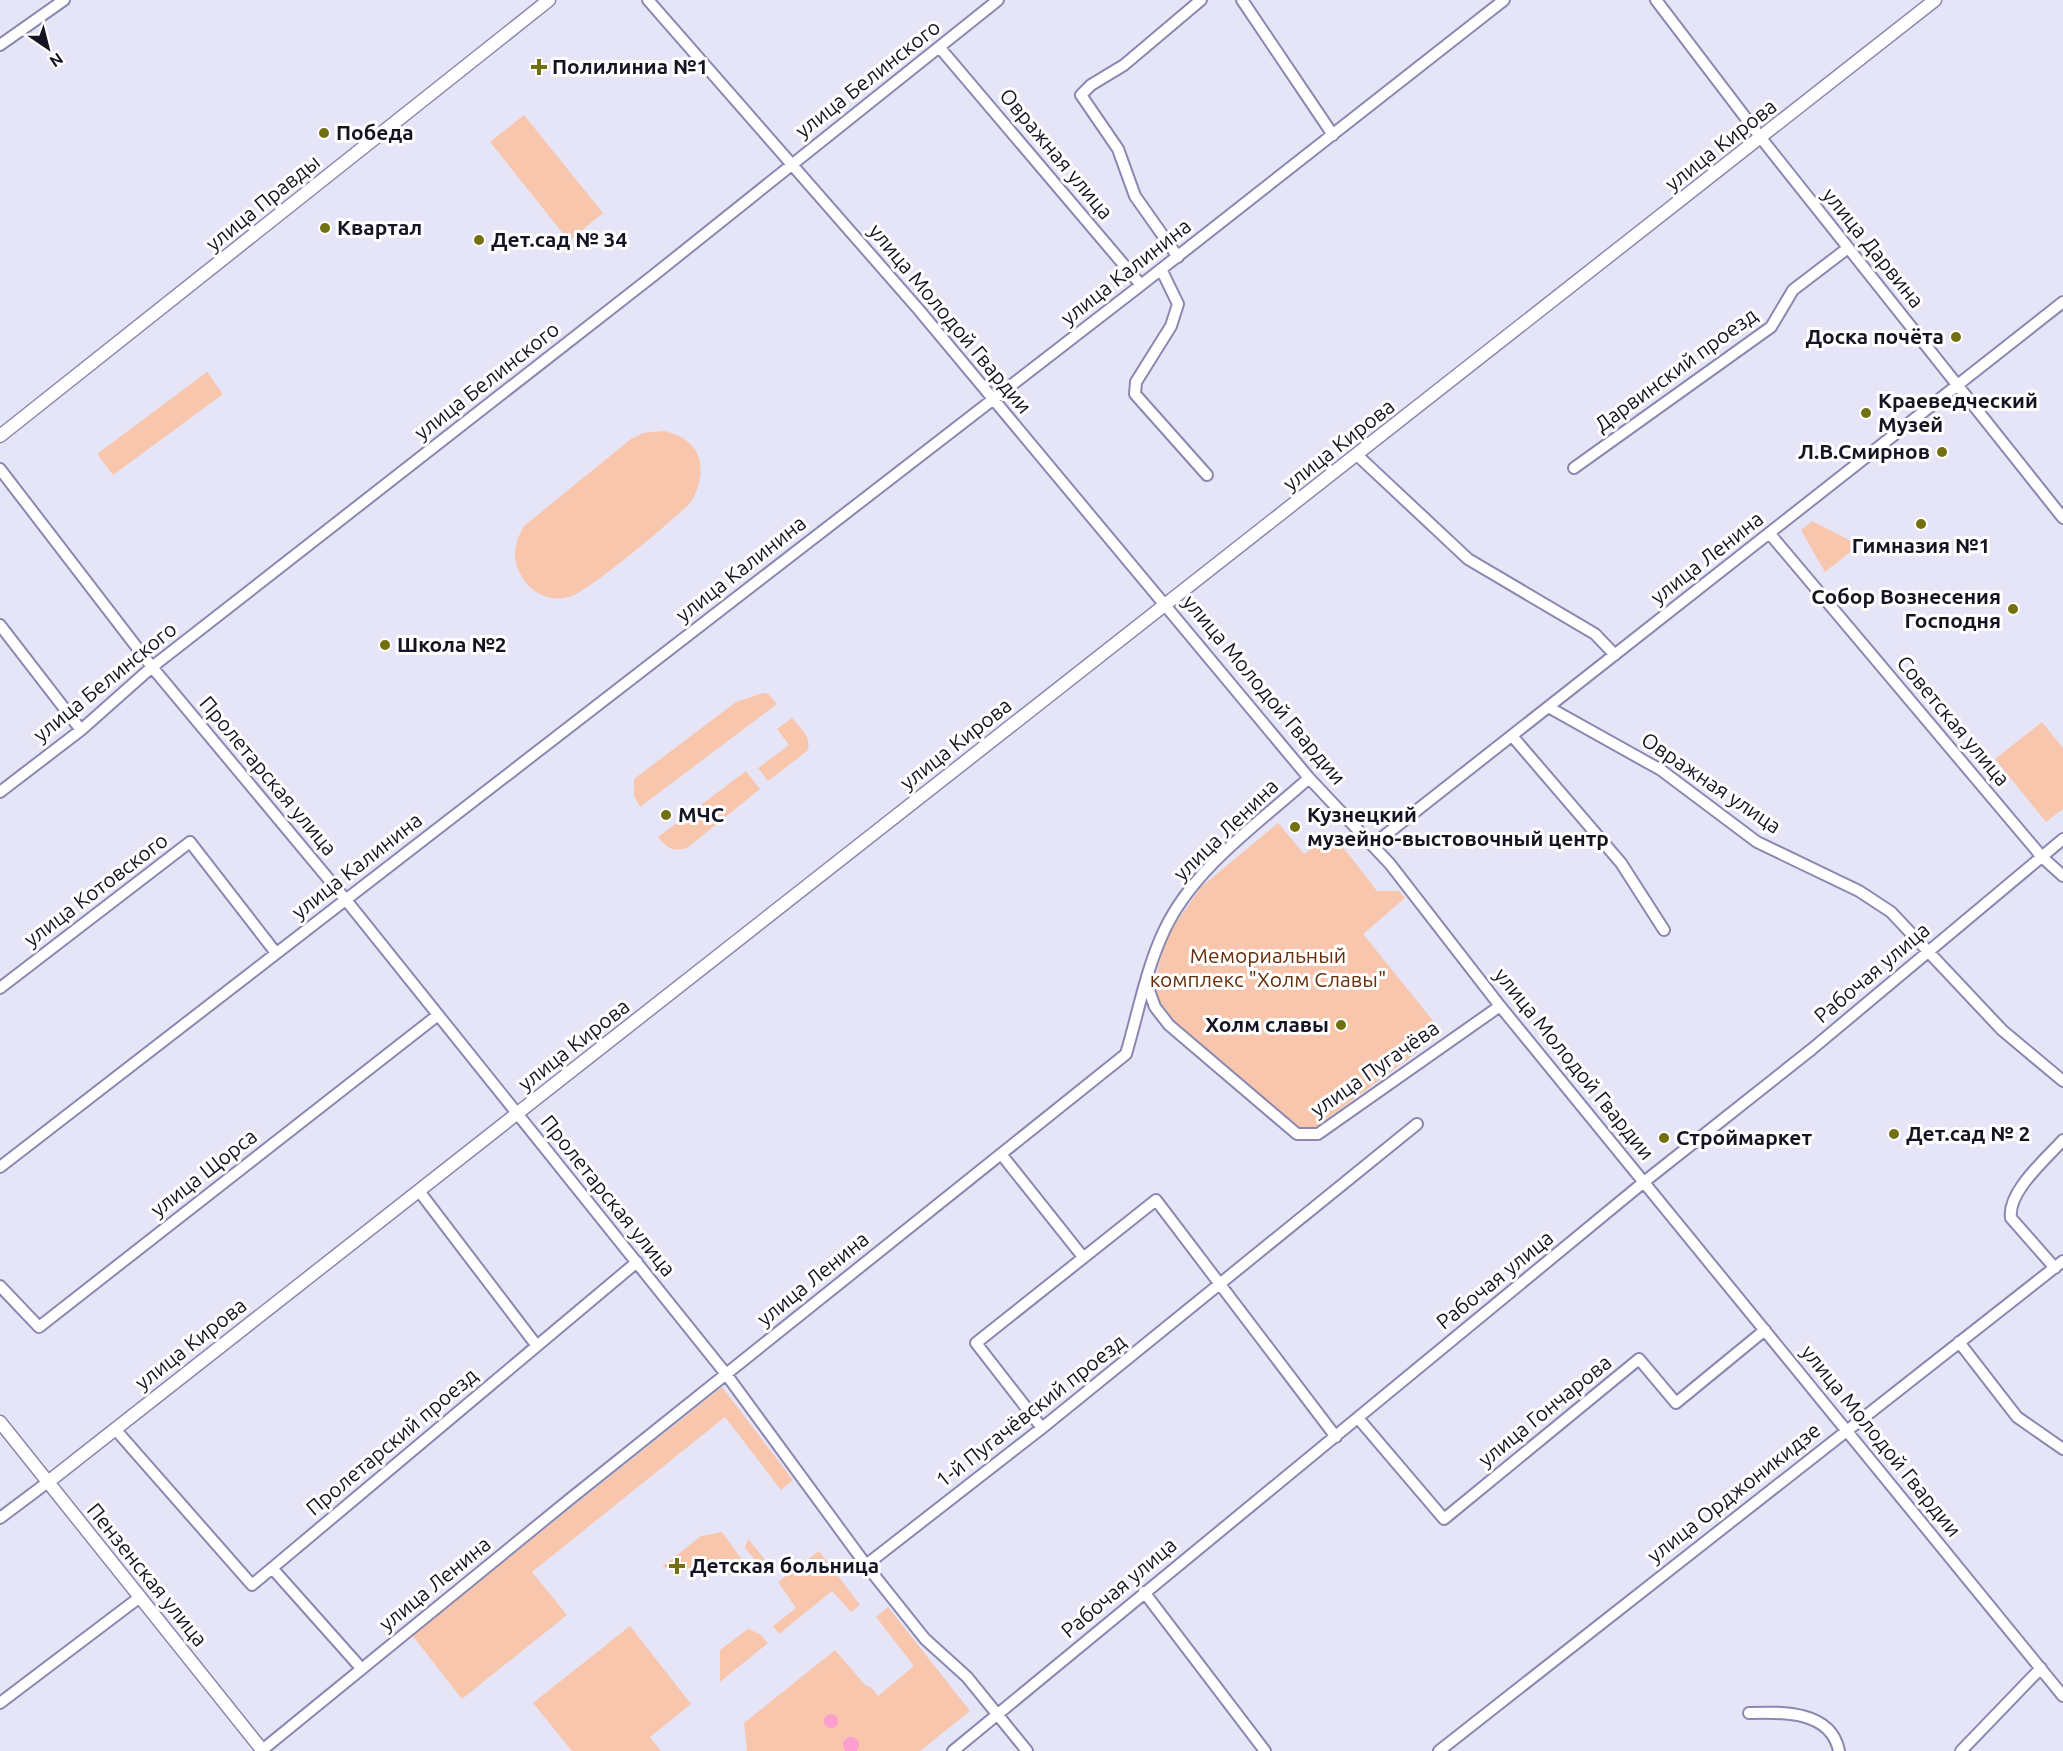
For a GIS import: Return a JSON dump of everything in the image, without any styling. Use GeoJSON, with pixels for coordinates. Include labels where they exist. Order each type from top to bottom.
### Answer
{"type":"FeatureCollection","features":[{"type":"Feature","properties":{"kind":"street"},"geometry":{"type":"LineString","coordinates":[[0,45],[63,0]]}},
{"type":"Feature","properties":{"kind":"street","name":"улица Правды"},"geometry":{"type":"LineString","coordinates":[[0,436],[549,0]]}},
{"type":"Feature","properties":{"kind":"street","name":"улица Молодой Гвардии"},"geometry":{"type":"LineString","coordinates":[[648,0],[919,310],[1309,778],[1374,844],[1500,1006],[2063,1696]]}},
{"type":"Feature","properties":{"kind":"street","name":"улица Белинского"},"geometry":{"type":"LineString","coordinates":[[0,792],[81,730],[152,667],[636,290],[998,0]]}},
{"type":"Feature","properties":{"kind":"street","name":"Овражная улица"},"geometry":{"type":"LineString","coordinates":[[1178,256],[1135,196],[1118,149],[1081,95],[1091,85],[1124,65],[1201,0]]}},
{"type":"Feature","properties":{"kind":"street"},"geometry":{"type":"LineString","coordinates":[[1242,0],[1333,135]]}},
{"type":"Feature","properties":{"kind":"street","name":"улица Калинина"},"geometry":{"type":"LineString","coordinates":[[0,1167],[1141,285],[1504,0]]}},
{"type":"Feature","properties":{"kind":"street","name":"улица Дарвина"},"geometry":{"type":"LineString","coordinates":[[1656,0],[1761,138],[2063,518]]}},
{"type":"Feature","properties":{"kind":"street","name":"улица Кирова"},"geometry":{"type":"LineString","coordinates":[[0,1518],[1165,603],[1358,455],[1935,0]]}},
{"type":"Feature","properties":{"kind":"street","name":"Овражная улица"},"geometry":{"type":"LineString","coordinates":[[940,48],[1141,285]]}},
{"type":"Feature","properties":{"kind":"street","name":"Дарвинский проезд"},"geometry":{"type":"LineString","coordinates":[[1574,468],[1771,327],[1793,290],[1848,248]]}},
{"type":"Feature","properties":{"kind":"street"},"geometry":{"type":"LineString","coordinates":[[1161,269],[1178,304],[1171,326],[1136,382],[1135,394],[1207,475]]}},
{"type":"Feature","properties":{"kind":"street","name":"улица Ленина"},"geometry":{"type":"LineString","coordinates":[[1374,844],[1550,708],[2063,302]]}},
{"type":"Feature","properties":{"kind":"street"},"geometry":{"type":"LineString","coordinates":[[1358,455],[1468,559],[1595,634],[1615,655]]}},
{"type":"Feature","properties":{"kind":"street","name":"Пролетарская улица"},"geometry":{"type":"LineString","coordinates":[[0,469],[152,667],[345,900],[726,1374],[866,1565],[925,1639],[967,1677],[1027,1751]]}},
{"type":"Feature","properties":{"kind":"street","name":"Советская улица"},"geometry":{"type":"LineString","coordinates":[[1770,534],[2042,856],[2063,876]]}},
{"type":"Feature","properties":{"kind":"street"},"geometry":{"type":"LineString","coordinates":[[0,626],[81,730]]}},
{"type":"Feature","properties":{"kind":"street","name":"Овражная улица"},"geometry":{"type":"LineString","coordinates":[[1550,708],[1661,770],[1757,842],[1867,896],[1891,912],[2002,1029],[2063,1081]]}},
{"type":"Feature","properties":{"kind":"street"},"geometry":{"type":"LineString","coordinates":[[1513,737],[1621,863],[1664,930]]}},
{"type":"Feature","properties":{"kind":"street","name":"улица Ленина"},"geometry":{"type":"LineString","coordinates":[[262,1751],[361,1668],[1126,1054],[1154,953],[1182,900],[1204,872],[1309,778]]}},
{"type":"Feature","properties":{"kind":"street","name":"Рабочая улица"},"geometry":{"type":"LineString","coordinates":[[953,1751],[1644,1182],[1812,1049],[2063,839]]}},
{"type":"Feature","properties":{"kind":"street","name":"улица Котовского"},"geometry":{"type":"LineString","coordinates":[[0,987],[190,842],[276,953]]}},
{"type":"Feature","properties":{"kind":"street","name":"улица Пугачёва"},"geometry":{"type":"LineString","coordinates":[[1147,984],[1155,1007],[1169,1025],[1297,1134],[1318,1134],[1500,1006]]}},
{"type":"Feature","properties":{"kind":"street","name":"улица Щорса"},"geometry":{"type":"LineString","coordinates":[[0,1286],[39,1326],[438,1015]]}},
{"type":"Feature","properties":{"kind":"street","name":"1-й Пугачёвский проезд"},"geometry":{"type":"LineString","coordinates":[[866,1565],[1042,1428],[1417,1124]]}},
{"type":"Feature","properties":{"kind":"street","name":"улица Орджоникидзе"},"geometry":{"type":"LineString","coordinates":[[1439,1751],[2059,1265],[2011,1218],[2009,1208],[2030,1177],[2063,1140]]}},
{"type":"Feature","properties":{"kind":"street"},"geometry":{"type":"LineString","coordinates":[[1001,1154],[1083,1257]]}},
{"type":"Feature","properties":{"kind":"street"},"geometry":{"type":"LineString","coordinates":[[419,1191],[537,1346]]}},
{"type":"Feature","properties":{"kind":"street"},"geometry":{"type":"LineString","coordinates":[[1042,1428],[976,1344],[1156,1200],[1336,1437]]}},
{"type":"Feature","properties":{"kind":"street","name":"Пролетарский проезд"},"geometry":{"type":"LineString","coordinates":[[115,1429],[252,1585],[637,1262]]}},
{"type":"Feature","properties":{"kind":"street","name":"улица Гончарова"},"geometry":{"type":"LineString","coordinates":[[1358,1418],[1444,1519],[1639,1359],[1676,1403],[1765,1330]]}},
{"type":"Feature","properties":{"kind":"street"},"geometry":{"type":"LineString","coordinates":[[1959,1342],[2017,1418],[2063,1449]]}},
{"type":"Feature","properties":{"kind":"street","name":"Пензенская улица"},"geometry":{"type":"LineString","coordinates":[[0,1422],[262,1751]]}},
{"type":"Feature","properties":{"kind":"street"},"geometry":{"type":"LineString","coordinates":[[272,1568],[361,1668]]}},
{"type":"Feature","properties":{"kind":"street"},"geometry":{"type":"LineString","coordinates":[[1144,1592],[1265,1751]]}},
{"type":"Feature","properties":{"kind":"street"},"geometry":{"type":"LineString","coordinates":[[0,1703],[140,1597]]}},
{"type":"Feature","properties":{"kind":"street"},"geometry":{"type":"LineString","coordinates":[[1960,1751],[2041,1668]]}},
{"type":"Feature","properties":{"kind":"street"},"geometry":{"type":"LineString","coordinates":[[1749,1713],[1788,1712],[1815,1720],[1837,1739],[1839,1751]]}},
{"type":"Feature","properties":{"kind":"green space"},"geometry":{"type":"Polygon","coordinates":[[[524,115],[603,213],[569,241],[490,142],[524,115]]]}},
{"type":"Feature","properties":{"kind":"green space"},"geometry":{"type":"Polygon","coordinates":[[[207,372],[223,394],[113,475],[97,454],[207,372]]]}},
{"type":"Feature","properties":{"kind":"green space"},"geometry":{"type":"Polygon","coordinates":[[[664,431],[687,441],[699,458],[700,479],[691,502],[631,554],[579,592],[569,597],[555,598],[542,595],[531,588],[522,577],[515,557],[516,545],[524,526],[631,439],[643,433],[664,431]]]}},
{"type":"Feature","properties":{"kind":"green space"},"geometry":{"type":"Polygon","coordinates":[[[1812,521],[1859,545],[1825,572],[1801,530],[1812,521]]]}},
{"type":"Feature","properties":{"kind":"green space"},"geometry":{"type":"Polygon","coordinates":[[[763,693],[768,694],[777,704],[640,807],[634,796],[634,779],[736,702],[763,693]]]}},
{"type":"Feature","properties":{"kind":"green space"},"geometry":{"type":"Polygon","coordinates":[[[792,718],[807,737],[807,751],[768,781],[758,768],[789,745],[777,729],[792,718]]]}},
{"type":"Feature","properties":{"kind":"green space"},"geometry":{"type":"Polygon","coordinates":[[[2042,722],[2063,748],[2063,809],[2046,822],[1995,759],[2042,722]]]}},
{"type":"Feature","properties":{"kind":"green space"},"geometry":{"type":"Polygon","coordinates":[[[746,771],[760,789],[687,848],[674,849],[661,841],[658,837],[746,771]]]}},
{"type":"Feature","properties":{"kind":"green space","name":"Мемориальный комплекс \"Холм Славы\""},"geometry":{"type":"Polygon","coordinates":[[[1278,823],[1304,854],[1333,834],[1377,891],[1399,891],[1405,898],[1363,934],[1443,1033],[1316,1127],[1299,1127],[1177,1024],[1160,1002],[1154,986],[1166,937],[1201,887],[1278,823]]]}},
{"type":"Feature","properties":{"kind":"green space"},"geometry":{"type":"Polygon","coordinates":[[[722,1387],[793,1480],[781,1490],[725,1417],[532,1572],[567,1615],[462,1699],[412,1635],[722,1387]]]}},
{"type":"Feature","properties":{"kind":"green space"},"geometry":{"type":"Polygon","coordinates":[[[722,1532],[748,1568],[734,1575],[662,1567],[701,1536],[722,1532]]]}},
{"type":"Feature","properties":{"kind":"green space"},"geometry":{"type":"Polygon","coordinates":[[[748,1539],[772,1568],[760,1566],[745,1548],[748,1539]]]}},
{"type":"Feature","properties":{"kind":"green space"},"geometry":{"type":"Polygon","coordinates":[[[819,1551],[860,1605],[851,1612],[832,1591],[779,1634],[773,1626],[796,1608],[778,1582],[819,1551]]]}},
{"type":"Feature","properties":{"kind":"green space"},"geometry":{"type":"Polygon","coordinates":[[[888,1607],[970,1711],[920,1751],[747,1751],[744,1723],[835,1650],[865,1685],[871,1687],[878,1696],[914,1666],[876,1617],[888,1607]]]}},
{"type":"Feature","properties":{"kind":"green space"},"geometry":{"type":"Polygon","coordinates":[[[630,1626],[691,1704],[650,1737],[661,1751],[572,1751],[533,1703],[630,1626]]]}},
{"type":"Feature","properties":{"kind":"green space"},"geometry":{"type":"Polygon","coordinates":[[[748,1629],[760,1634],[768,1643],[720,1682],[720,1650],[748,1629]]]}},
{"type":"Feature","properties":{"kind":"shaded area"},"geometry":{"type":"Polygon","coordinates":[[[828,1714],[834,1714],[838,1721],[834,1728],[828,1728],[824,1724],[824,1718],[828,1714]]]}},
{"type":"Feature","properties":{"kind":"shaded area"},"geometry":{"type":"Polygon","coordinates":[[[848,1737],[854,1737],[859,1745],[857,1751],[848,1753],[843,1748],[843,1742],[848,1737]]]}},
{"type":"Feature","properties":{"kind":"place","name":"Полилиниа №1"},"geometry":{"type":"Point","coordinates":[539,67]}},
{"type":"Feature","properties":{"kind":"place","name":"Победа"},"geometry":{"type":"Point","coordinates":[324,133]}},
{"type":"Feature","properties":{"kind":"place","name":"Квартал"},"geometry":{"type":"Point","coordinates":[325,228]}},
{"type":"Feature","properties":{"kind":"place","name":"Дет.сад № 34"},"geometry":{"type":"Point","coordinates":[479,240]}},
{"type":"Feature","properties":{"kind":"place","name":"Доска почёта"},"geometry":{"type":"Point","coordinates":[1956,337]}},
{"type":"Feature","properties":{"kind":"place","name":"Краеведческий Музей"},"geometry":{"type":"Point","coordinates":[1866,413]}},
{"type":"Feature","properties":{"kind":"place","name":"Л.В.Смирнов"},"geometry":{"type":"Point","coordinates":[1942,452]}},
{"type":"Feature","properties":{"kind":"place","name":"Гимназия №1"},"geometry":{"type":"Point","coordinates":[1921,524]}},
{"type":"Feature","properties":{"kind":"place","name":"Собор Вознесения Господня"},"geometry":{"type":"Point","coordinates":[2013,609]}},
{"type":"Feature","properties":{"kind":"place","name":"Школа №2"},"geometry":{"type":"Point","coordinates":[385,645]}},
{"type":"Feature","properties":{"kind":"place","name":"МЧС"},"geometry":{"type":"Point","coordinates":[666,815]}},
{"type":"Feature","properties":{"kind":"place","name":"Кузнецкий музейно-выстовочный центр"},"geometry":{"type":"Point","coordinates":[1295,827]}},
{"type":"Feature","properties":{"kind":"place","name":"Холм славы"},"geometry":{"type":"Point","coordinates":[1341,1025]}},
{"type":"Feature","properties":{"kind":"place","name":"Дет.сад № 2"},"geometry":{"type":"Point","coordinates":[1894,1134]}},
{"type":"Feature","properties":{"kind":"place","name":"Строймаркет"},"geometry":{"type":"Point","coordinates":[1664,1138]}},
{"type":"Feature","properties":{"kind":"place","name":"Детская больница"},"geometry":{"type":"Point","coordinates":[677,1566]}}]}
